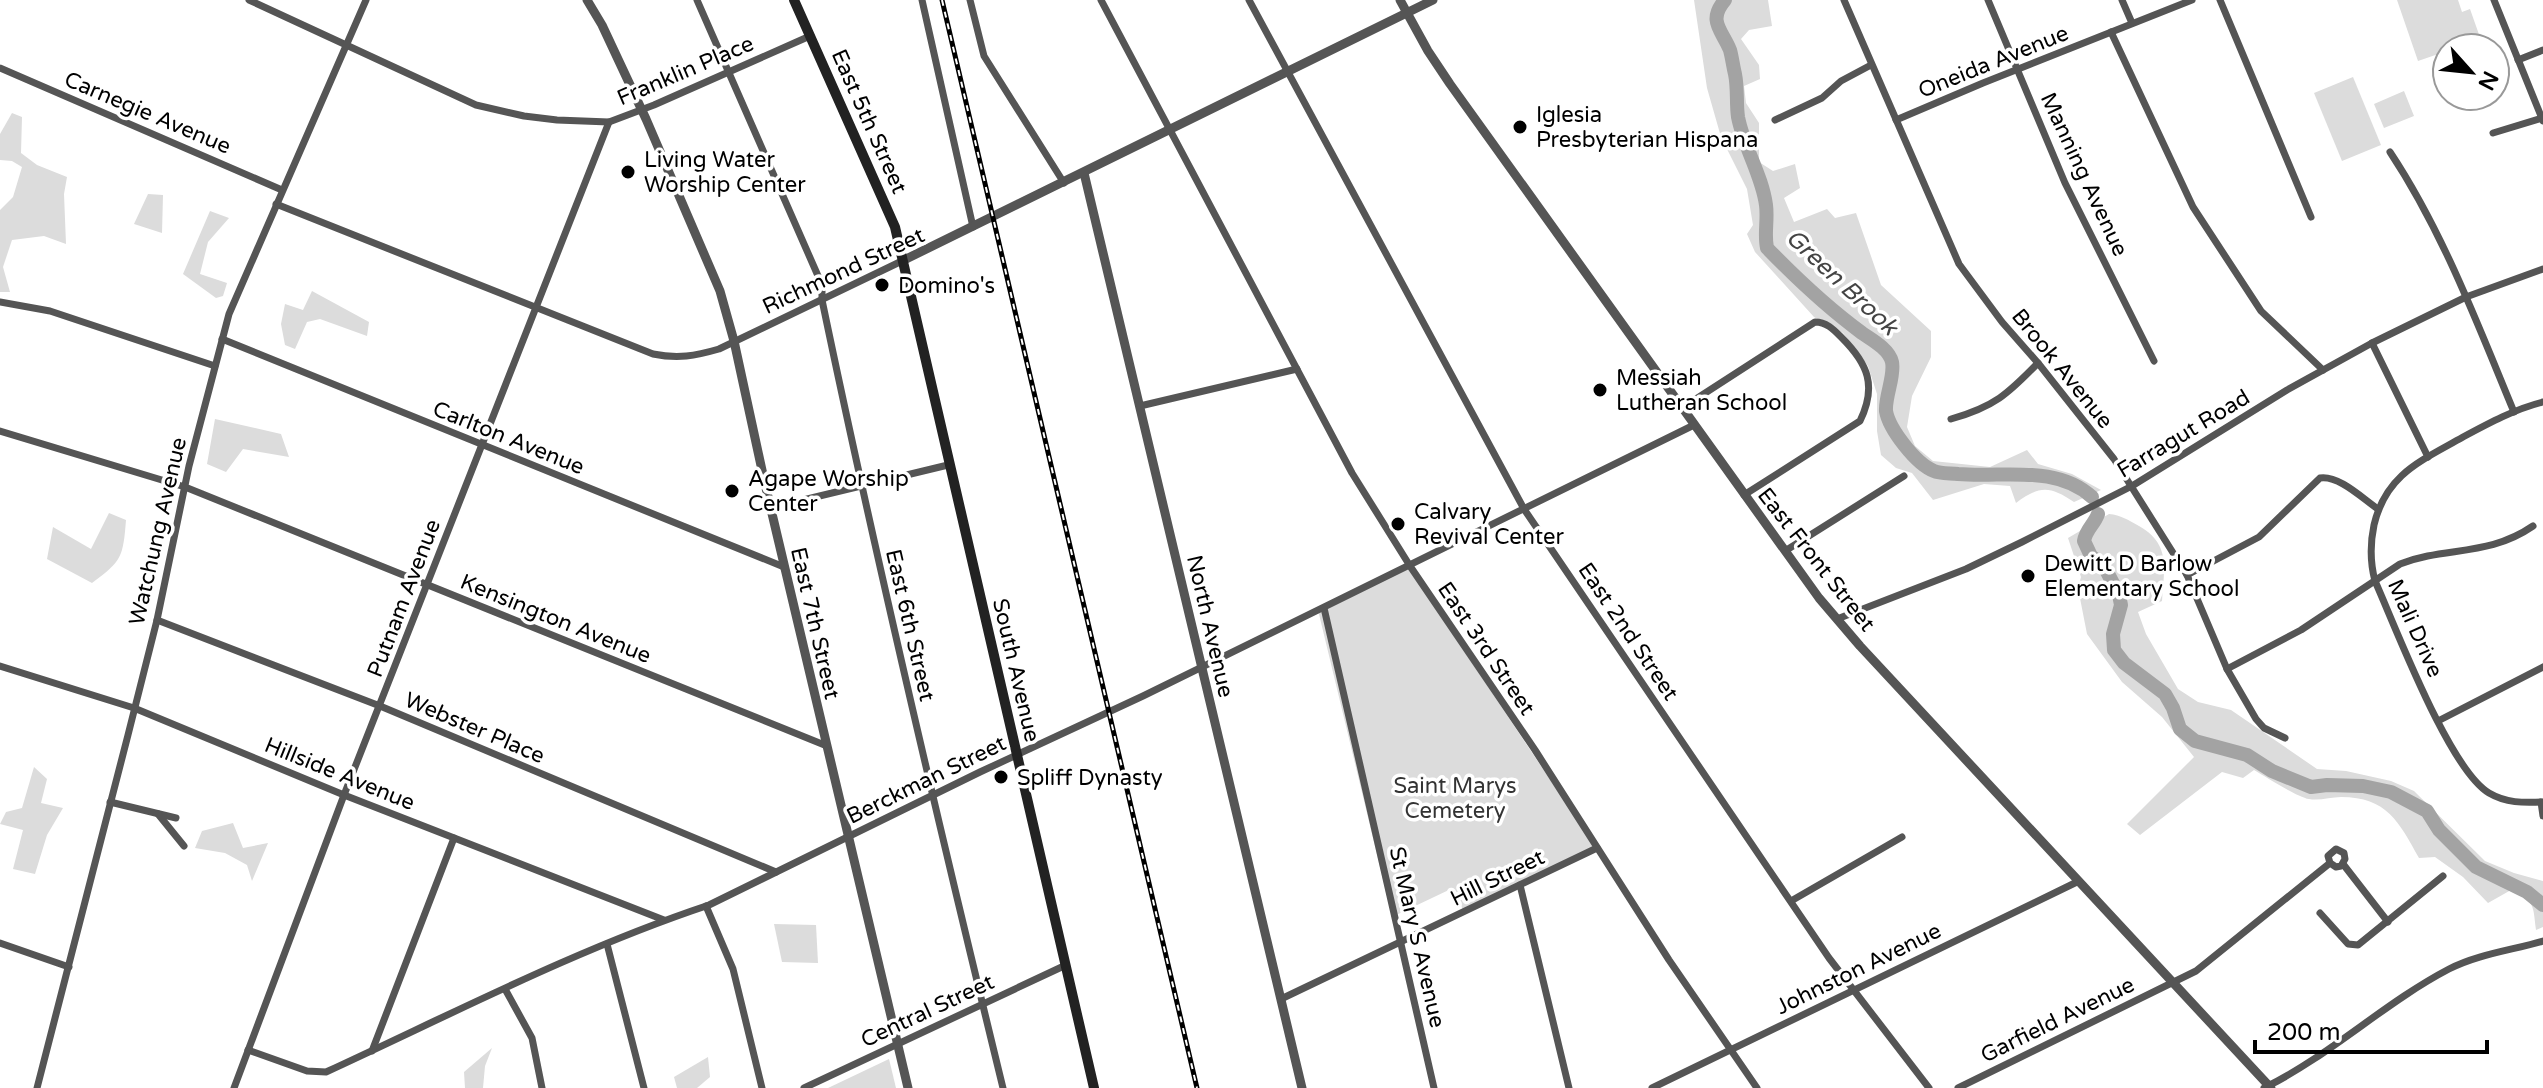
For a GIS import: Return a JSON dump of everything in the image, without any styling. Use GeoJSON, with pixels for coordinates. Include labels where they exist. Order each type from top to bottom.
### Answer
{"type":"FeatureCollection","features":[{"type":"Feature","properties":{"kind":"main road","name":"East 5th Street"},"geometry":{"type":"LineString","coordinates":[[794,0],[895,227],[904,260]]}},
{"type":"Feature","properties":{"kind":"main road","name":"South Avenue"},"geometry":{"type":"LineString","coordinates":[[904,260],[948,465],[1094,1088]]}},
{"type":"Feature","properties":{"kind":"street","name":"Franklin Place"},"geometry":{"type":"LineString","coordinates":[[249,0],[476,105],[524,116],[609,122],[810,36]]}},
{"type":"Feature","properties":{"kind":"street","name":"Watchung Avenue"},"geometry":{"type":"LineString","coordinates":[[37,1088],[157,620],[185,487],[229,314],[366,0]]}},
{"type":"Feature","properties":{"kind":"street","name":"East 7th Street"},"geometry":{"type":"LineString","coordinates":[[587,0],[602,25],[641,110],[720,291],[908,1088]]}},
{"type":"Feature","properties":{"kind":"street","name":"East 6th Street"},"geometry":{"type":"LineString","coordinates":[[697,0],[822,285],[822,300],[861,486],[1003,1088]]}},
{"type":"Feature","properties":{"kind":"street"},"geometry":{"type":"LineString","coordinates":[[922,0],[973,227]]}},
{"type":"Feature","properties":{"kind":"street"},"geometry":{"type":"LineString","coordinates":[[970,0],[984,56],[1064,183]]}},
{"type":"Feature","properties":{"kind":"street","name":"East 3rd Street"},"geometry":{"type":"LineString","coordinates":[[1101,0],[1352,473],[1669,960],[1757,1088]]}},
{"type":"Feature","properties":{"kind":"street","name":"East 2nd Street"},"geometry":{"type":"LineString","coordinates":[[1249,0],[1524,509],[1791,901],[1929,1088]]}},
{"type":"Feature","properties":{"kind":"street","name":"East Front Street"},"geometry":{"type":"LineString","coordinates":[[1400,0],[1438,68],[1744,495],[1837,619],[2268,1087]]}},
{"type":"Feature","properties":{"kind":"street","name":"Richmond Street"},"geometry":{"type":"LineString","coordinates":[[276,204],[653,354],[672,358],[691,357],[719,349],[822,300],[1433,0]]}},
{"type":"Feature","properties":{"kind":"street","name":"Brook Avenue"},"geometry":{"type":"LineString","coordinates":[[1844,0],[1959,264],[2002,322],[2114,459],[2187,575],[2227,669],[2256,719],[2264,728],[2285,738]]}},
{"type":"Feature","properties":{"kind":"street","name":"Manning Avenue"},"geometry":{"type":"LineString","coordinates":[[1988,0],[2065,183],[2154,361]]}},
{"type":"Feature","properties":{"kind":"street"},"geometry":{"type":"LineString","coordinates":[[2122,0],[2132,23]]}},
{"type":"Feature","properties":{"kind":"street","name":"Oneida Avenue"},"geometry":{"type":"LineString","coordinates":[[1896,120],[2192,0]]}},
{"type":"Feature","properties":{"kind":"street"},"geometry":{"type":"LineString","coordinates":[[2220,0],[2311,217]]}},
{"type":"Feature","properties":{"kind":"street"},"geometry":{"type":"LineString","coordinates":[[2493,133],[2542,120],[2494,0]]}},
{"type":"Feature","properties":{"kind":"street"},"geometry":{"type":"LineString","coordinates":[[2111,32],[2193,207],[2261,311],[2323,370]]}},
{"type":"Feature","properties":{"kind":"street"},"geometry":{"type":"LineString","coordinates":[[2518,60],[2543,50]]}},
{"type":"Feature","properties":{"kind":"street"},"geometry":{"type":"LineString","coordinates":[[1775,120],[1822,98],[1841,81],[1871,65]]}},
{"type":"Feature","properties":{"kind":"street","name":"Carnegie Avenue"},"geometry":{"type":"LineString","coordinates":[[0,68],[282,190]]}},
{"type":"Feature","properties":{"kind":"street","name":"Putnam Avenue"},"geometry":{"type":"LineString","coordinates":[[234,1088],[344,795],[609,122]]}},
{"type":"Feature","properties":{"kind":"street"},"geometry":{"type":"LineString","coordinates":[[2390,152],[2416,191],[2466,297],[2514,412]]}},
{"type":"Feature","properties":{"kind":"street","name":"North Avenue"},"geometry":{"type":"LineString","coordinates":[[1084,173],[1302,1088]]}},
{"type":"Feature","properties":{"kind":"street","name":"Farragut Road"},"geometry":{"type":"LineString","coordinates":[[1837,619],[1966,569],[2083,511],[2132,486],[2287,390],[2372,343],[2466,297],[2543,269]]}},
{"type":"Feature","properties":{"kind":"street"},"geometry":{"type":"LineString","coordinates":[[0,302],[50,311],[215,366]]}},
{"type":"Feature","properties":{"kind":"street"},"geometry":{"type":"LineString","coordinates":[[1682,408],[1815,322],[1828,326],[1858,355],[1867,372],[1870,390],[1860,421],[1744,495]]}},
{"type":"Feature","properties":{"kind":"street","name":"Carlton Avenue"},"geometry":{"type":"LineString","coordinates":[[222,339],[784,567]]}},
{"type":"Feature","properties":{"kind":"street"},"geometry":{"type":"LineString","coordinates":[[2372,343],[2428,457]]}},
{"type":"Feature","properties":{"kind":"street"},"geometry":{"type":"LineString","coordinates":[[1951,419],[1997,402],[2038,363]]}},
{"type":"Feature","properties":{"kind":"street"},"geometry":{"type":"LineString","coordinates":[[1140,406],[1297,369]]}},
{"type":"Feature","properties":{"kind":"street","name":"Mali Drive"},"geometry":{"type":"LineString","coordinates":[[2542,802],[2511,802],[2480,787],[2462,764],[2438,721],[2375,581],[2371,556],[2378,509],[2398,479],[2428,457],[2514,412],[2543,402]]}},
{"type":"Feature","properties":{"kind":"street","name":"Berckman Street"},"geometry":{"type":"LineString","coordinates":[[248,1050],[307,1071],[326,1072],[607,944],[706,906],[1324,608],[1694,425]]}},
{"type":"Feature","properties":{"kind":"street","name":"Kensington Avenue"},"geometry":{"type":"LineString","coordinates":[[0,431],[185,487],[827,746]]}},
{"type":"Feature","properties":{"kind":"street"},"geometry":{"type":"LineString","coordinates":[[770,508],[948,465]]}},
{"type":"Feature","properties":{"kind":"street"},"geometry":{"type":"LineString","coordinates":[[1785,551],[1904,476]]}},
{"type":"Feature","properties":{"kind":"street"},"geometry":{"type":"LineString","coordinates":[[2187,575],[2259,537],[2320,478],[2330,478],[2378,509]]}},
{"type":"Feature","properties":{"kind":"street"},"geometry":{"type":"LineString","coordinates":[[2227,669],[2301,630],[2388,570],[2417,557],[2477,550],[2502,542],[2533,526]]}},
{"type":"Feature","properties":{"kind":"street","name":"St Mary S Avenue"},"geometry":{"type":"LineString","coordinates":[[1324,608],[1434,1088]]}},
{"type":"Feature","properties":{"kind":"street","name":"Webster Place"},"geometry":{"type":"LineString","coordinates":[[157,620],[380,706],[776,872]]}},
{"type":"Feature","properties":{"kind":"street","name":"Hillside Avenue"},"geometry":{"type":"LineString","coordinates":[[0,666],[134,708],[344,795],[664,920]]}},
{"type":"Feature","properties":{"kind":"street"},"geometry":{"type":"LineString","coordinates":[[2438,721],[2543,667]]}},
{"type":"Feature","properties":{"kind":"street"},"geometry":{"type":"LineString","coordinates":[[110,802],[176,818]]}},
{"type":"Feature","properties":{"kind":"street"},"geometry":{"type":"LineString","coordinates":[[2542,802],[2543,816]]}},
{"type":"Feature","properties":{"kind":"street"},"geometry":{"type":"LineString","coordinates":[[158,814],[184,846]]}},
{"type":"Feature","properties":{"kind":"street"},"geometry":{"type":"LineString","coordinates":[[1791,901],[1902,837]]}},
{"type":"Feature","properties":{"kind":"street"},"geometry":{"type":"LineString","coordinates":[[372,1051],[454,838]]}},
{"type":"Feature","properties":{"kind":"street","name":"Hill Street"},"geometry":{"type":"LineString","coordinates":[[1281,999],[1597,848]]}},
{"type":"Feature","properties":{"kind":"street"},"geometry":{"type":"LineString","coordinates":[[2336,849],[2345,855],[2343,864],[2336,867],[2330,863],[2328,856],[2336,849]]}},
{"type":"Feature","properties":{"kind":"street","name":"Garfield Avenue"},"geometry":{"type":"LineString","coordinates":[[1958,1088],[2196,971],[2330,863]]}},
{"type":"Feature","properties":{"kind":"street"},"geometry":{"type":"LineString","coordinates":[[2343,864],[2388,922]]}},
{"type":"Feature","properties":{"kind":"street"},"geometry":{"type":"LineString","coordinates":[[2320,913],[2348,944],[2358,945],[2443,876]]}},
{"type":"Feature","properties":{"kind":"street","name":"Johnston Avenue"},"geometry":{"type":"LineString","coordinates":[[1652,1088],[2079,881]]}},
{"type":"Feature","properties":{"kind":"street"},"geometry":{"type":"LineString","coordinates":[[1520,885],[1569,1088]]}},
{"type":"Feature","properties":{"kind":"street"},"geometry":{"type":"LineString","coordinates":[[706,906],[733,969],[762,1088]]}},
{"type":"Feature","properties":{"kind":"street"},"geometry":{"type":"LineString","coordinates":[[2268,1087],[2326,1053],[2409,993],[2454,966],[2543,941]]}},
{"type":"Feature","properties":{"kind":"street"},"geometry":{"type":"LineString","coordinates":[[0,943],[69,967]]}},
{"type":"Feature","properties":{"kind":"street"},"geometry":{"type":"LineString","coordinates":[[607,944],[644,1088]]}},
{"type":"Feature","properties":{"kind":"street","name":"Central Street"},"geometry":{"type":"LineString","coordinates":[[804,1088],[1066,965]]}},
{"type":"Feature","properties":{"kind":"street"},"geometry":{"type":"LineString","coordinates":[[505,989],[532,1038],[542,1088]]}},
{"type":"Feature","properties":{"kind":"green space"},"geometry":{"type":"Polygon","coordinates":[[[1694,0],[1768,0],[1772,26],[1749,30],[1741,39],[1759,65],[1760,79],[1744,86],[1746,103],[1759,123],[1759,162],[1773,171],[1795,164],[1800,188],[1784,198],[1794,222],[1827,209],[1835,218],[1856,213],[1881,285],[1931,331],[1931,357],[1912,396],[1907,427],[1915,446],[1933,461],[1990,467],[2027,450],[2038,464],[2072,474],[2101,490],[2074,502],[2045,490],[2032,493],[2016,503],[2010,486],[1984,484],[1933,500],[1912,473],[1896,468],[1881,455],[1877,431],[1877,394],[1868,366],[1843,333],[1814,317],[1755,252],[1747,234],[1753,225],[1747,189],[1721,137],[1707,88],[1694,0]]]}},
{"type":"Feature","properties":{"kind":"green space"},"geometry":{"type":"Polygon","coordinates":[[[2397,0],[2458,0],[2462,12],[2470,9],[2478,32],[2431,32],[2431,57],[2418,61],[2397,0]]]}},
{"type":"Feature","properties":{"kind":"green space"},"geometry":{"type":"Polygon","coordinates":[[[2353,77],[2381,145],[2342,161],[2314,93],[2353,77]]]}},
{"type":"Feature","properties":{"kind":"green space"},"geometry":{"type":"Polygon","coordinates":[[[2404,91],[2414,116],[2384,128],[2374,104],[2404,91]]]}},
{"type":"Feature","properties":{"kind":"green space"},"geometry":{"type":"Polygon","coordinates":[[[12,113],[22,117],[21,153],[37,165],[67,177],[64,194],[66,244],[44,236],[12,240],[3,267],[10,292],[0,292],[0,210],[13,197],[22,167],[12,161],[0,160],[0,134],[12,113]]]}},
{"type":"Feature","properties":{"kind":"green space"},"geometry":{"type":"Polygon","coordinates":[[[148,194],[163,195],[162,233],[134,224],[148,194]]]}},
{"type":"Feature","properties":{"kind":"green space"},"geometry":{"type":"Polygon","coordinates":[[[210,211],[229,218],[208,242],[200,274],[227,283],[223,296],[216,298],[183,274],[210,211]]]}},
{"type":"Feature","properties":{"kind":"green space"},"geometry":{"type":"Polygon","coordinates":[[[312,291],[369,322],[367,336],[320,319],[307,322],[295,349],[285,345],[281,324],[285,304],[303,310],[312,291]]]}},
{"type":"Feature","properties":{"kind":"green space"},"geometry":{"type":"Polygon","coordinates":[[[215,419],[281,434],[289,457],[243,449],[226,472],[207,464],[215,419]]]}},
{"type":"Feature","properties":{"kind":"green space"},"geometry":{"type":"Polygon","coordinates":[[[109,513],[126,520],[124,542],[115,563],[92,583],[47,559],[53,527],[91,549],[109,513]]]}},
{"type":"Feature","properties":{"kind":"green space"},"geometry":{"type":"Polygon","coordinates":[[[2109,514],[2139,526],[2161,549],[2164,568],[2162,601],[2138,612],[2146,634],[2178,689],[2198,702],[2231,710],[2317,769],[2346,771],[2391,781],[2414,791],[2485,861],[2543,881],[2543,927],[2536,930],[2531,905],[2519,894],[2511,890],[2488,903],[2463,877],[2435,857],[2419,858],[2398,823],[2370,801],[2304,797],[2254,770],[2243,778],[2222,772],[2140,835],[2127,824],[2194,757],[2162,717],[2122,682],[2087,634],[2078,588],[2081,577],[2068,538],[2109,514]]]}},
{"type":"Feature","properties":{"kind":"green space","name":"Saint Marys Cemetery"},"geometry":{"type":"Polygon","coordinates":[[[1408,567],[1595,847],[1463,910],[1453,888],[1392,917],[1318,610],[1408,567]]]}},
{"type":"Feature","properties":{"kind":"green space"},"geometry":{"type":"Polygon","coordinates":[[[34,767],[47,779],[41,803],[63,808],[47,835],[35,874],[13,869],[23,830],[0,824],[6,812],[22,808],[34,767]]]}},
{"type":"Feature","properties":{"kind":"green space"},"geometry":{"type":"Polygon","coordinates":[[[233,823],[243,848],[268,843],[252,881],[247,865],[225,853],[195,848],[202,831],[233,823]]]}},
{"type":"Feature","properties":{"kind":"green space"},"geometry":{"type":"Polygon","coordinates":[[[774,924],[816,925],[818,963],[782,962],[774,924]]]}},
{"type":"Feature","properties":{"kind":"green space"},"geometry":{"type":"Polygon","coordinates":[[[492,1048],[485,1066],[483,1088],[465,1088],[464,1072],[492,1048]]]}},
{"type":"Feature","properties":{"kind":"green space"},"geometry":{"type":"Polygon","coordinates":[[[708,1057],[710,1077],[697,1088],[677,1088],[674,1077],[708,1057]]]}},
{"type":"Feature","properties":{"kind":"green space"},"geometry":{"type":"Polygon","coordinates":[[[889,1059],[896,1088],[828,1088],[889,1059]]]}},
{"type":"Feature","properties":{"kind":"waterway","name":"Green Brook"},"geometry":{"type":"LineString","coordinates":[[1725,0],[1717,20],[1731,53],[1741,128],[1764,194],[1767,248],[1801,282],[1887,353],[1893,368],[1886,411],[1904,445],[1919,461],[1936,472],[2046,476],[2078,487],[2092,497]]}},
{"type":"Feature","properties":{"kind":"waterway","name":"Green Brook"},"geometry":{"type":"LineString","coordinates":[[2098,514],[2084,541],[2091,556],[2104,566],[2119,595],[2121,605],[2113,634],[2114,650],[2124,663],[2165,694],[2180,729],[2195,741],[2247,755],[2272,771],[2311,787],[2363,786],[2391,792],[2427,811],[2439,830],[2476,867],[2527,892],[2543,905]]}},
{"type":"Feature","properties":{"kind":"railway"},"geometry":{"type":"LineString","coordinates":[[942,0],[1197,1088]]}},
{"type":"Feature","properties":{"kind":"place","name":"Iglesia Presbyterian Hispana"},"geometry":{"type":"Point","coordinates":[1520,127]}},
{"type":"Feature","properties":{"kind":"place","name":"Living Water Worship Center"},"geometry":{"type":"Point","coordinates":[628,172]}},
{"type":"Feature","properties":{"kind":"place","name":"Domino's"},"geometry":{"type":"Point","coordinates":[882,285]}},
{"type":"Feature","properties":{"kind":"place","name":"Messiah Lutheran School"},"geometry":{"type":"Point","coordinates":[1600,390]}},
{"type":"Feature","properties":{"kind":"place","name":"Agape Worship Center"},"geometry":{"type":"Point","coordinates":[732,491]}},
{"type":"Feature","properties":{"kind":"place","name":"Calvary Revival Center"},"geometry":{"type":"Point","coordinates":[1398,524]}},
{"type":"Feature","properties":{"kind":"place","name":"Dewitt D Barlow Elementary School"},"geometry":{"type":"Point","coordinates":[2028,576]}},
{"type":"Feature","properties":{"kind":"place","name":"Spliff Dynasty"},"geometry":{"type":"Point","coordinates":[1001,777]}}]}
